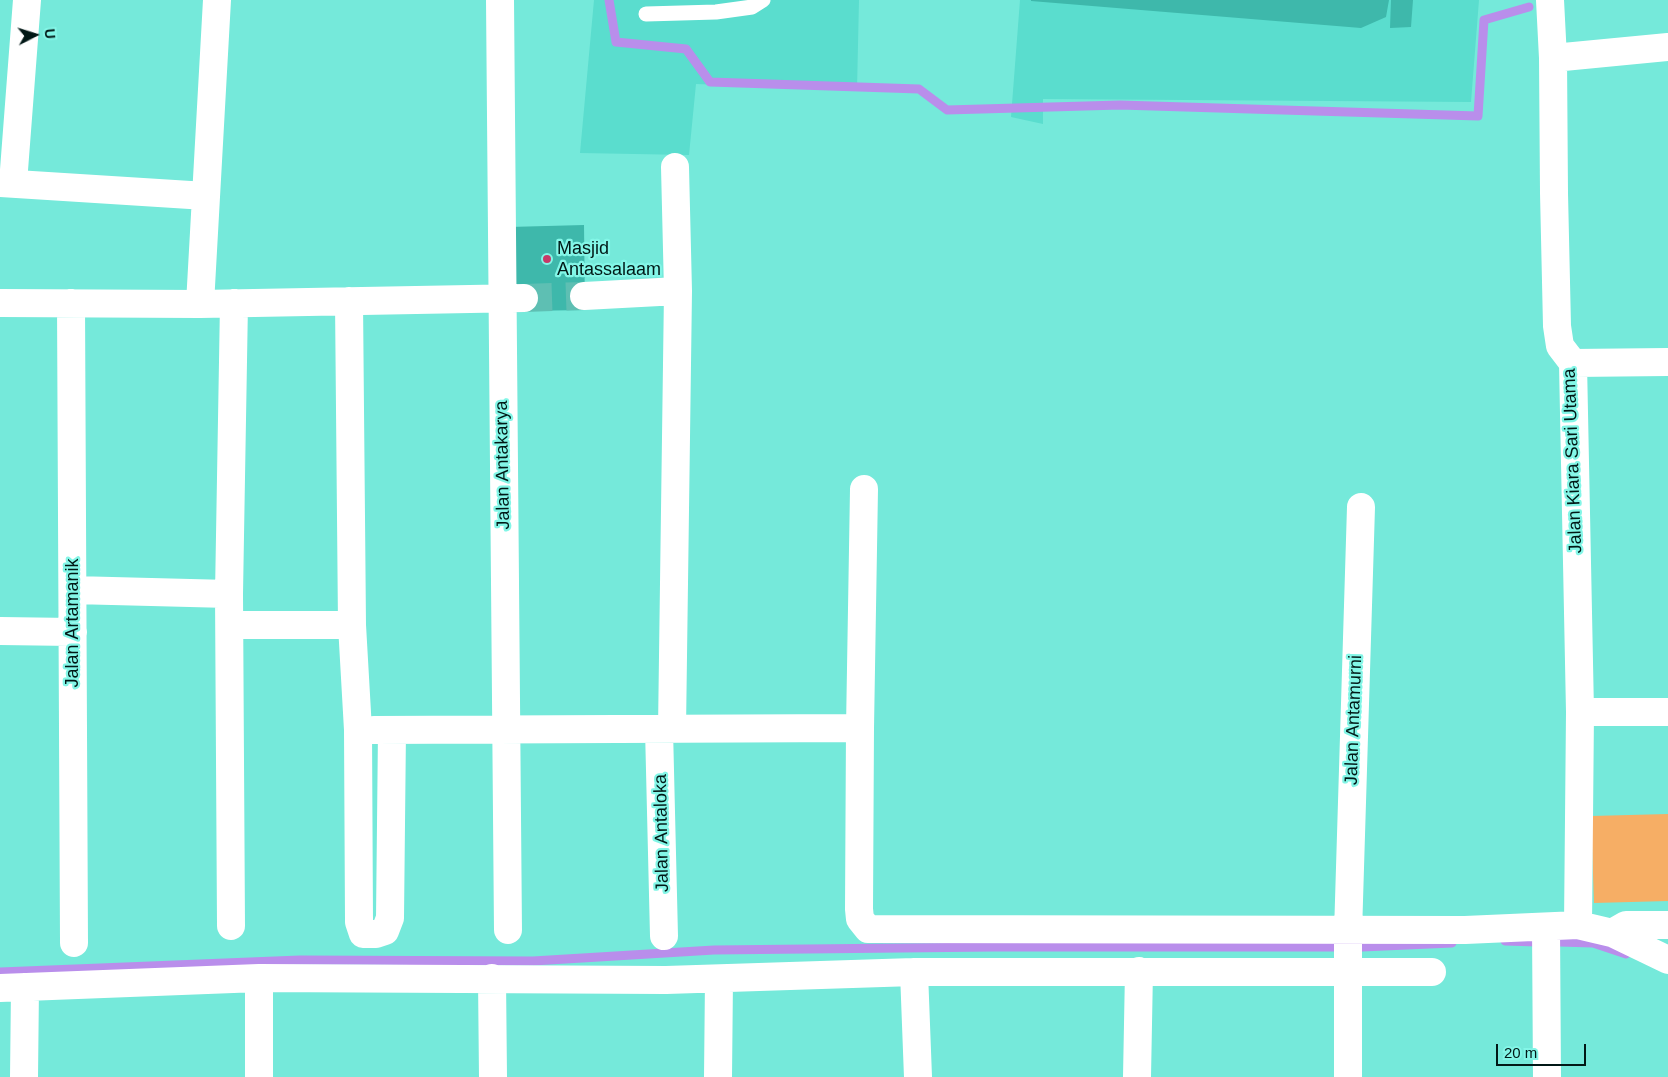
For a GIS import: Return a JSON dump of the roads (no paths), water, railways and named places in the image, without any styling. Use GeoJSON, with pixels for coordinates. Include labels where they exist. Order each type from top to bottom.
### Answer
{"type":"FeatureCollection","features":[{"type":"Feature","properties":{"kind":"street"},"geometry":{"type":"LineString","coordinates":[[27,0],[7,183],[206,196]]}},
{"type":"Feature","properties":{"kind":"street"},"geometry":{"type":"LineString","coordinates":[[200,304],[217,0]]}},
{"type":"Feature","properties":{"kind":"street","name":"Jalan Antakarya"},"geometry":{"type":"LineString","coordinates":[[500,0],[513,298],[506,730],[508,930]]}},
{"type":"Feature","properties":{"kind":"street","name":"Jalan Kiara Sari Utama"},"geometry":{"type":"LineString","coordinates":[[1550,0],[1554,58],[1554,193],[1557,326],[1560,346],[1573,364],[1580,712],[1578,925]]}},
{"type":"Feature","properties":{"kind":"street"},"geometry":{"type":"LineString","coordinates":[[1554,58],[1668,47]]}},
{"type":"Feature","properties":{"kind":"street","name":"Jalan Antaloka"},"geometry":{"type":"LineString","coordinates":[[664,936],[666,729],[678,291],[675,167]]}},
{"type":"Feature","properties":{"kind":"street"},"geometry":{"type":"LineString","coordinates":[[584,296],[678,291]]}},
{"type":"Feature","properties":{"kind":"street"},"geometry":{"type":"LineString","coordinates":[[0,303],[200,304],[513,298]]}},
{"type":"Feature","properties":{"kind":"street"},"geometry":{"type":"LineString","coordinates":[[349,301],[352,625],[358,730],[359,922],[363,934],[376,934],[385,931],[390,918],[392,730]]}},
{"type":"Feature","properties":{"kind":"street","name":"Jalan Artamanik"},"geometry":{"type":"LineString","coordinates":[[71,303],[74,943]]}},
{"type":"Feature","properties":{"kind":"street"},"geometry":{"type":"LineString","coordinates":[[230,926],[229,594],[234,303]]}},
{"type":"Feature","properties":{"kind":"street"},"geometry":{"type":"LineString","coordinates":[[1573,364],[1668,362]]}},
{"type":"Feature","properties":{"kind":"street"},"geometry":{"type":"LineString","coordinates":[[864,489],[859,909],[860,919],[868,929],[1348,946],[1432,972]]}},
{"type":"Feature","properties":{"kind":"street","name":"Jalan Antamurni"},"geometry":{"type":"LineString","coordinates":[[1348,1077],[1348,946],[1361,507]]}},
{"type":"Feature","properties":{"kind":"street"},"geometry":{"type":"LineString","coordinates":[[73,590],[229,594]]}},
{"type":"Feature","properties":{"kind":"street"},"geometry":{"type":"LineString","coordinates":[[230,625],[352,625]]}},
{"type":"Feature","properties":{"kind":"street"},"geometry":{"type":"LineString","coordinates":[[0,631],[73,632]]}},
{"type":"Feature","properties":{"kind":"street"},"geometry":{"type":"LineString","coordinates":[[1580,712],[1668,712]]}},
{"type":"Feature","properties":{"kind":"street"},"geometry":{"type":"LineString","coordinates":[[358,730],[860,728]]}},
{"type":"Feature","properties":{"kind":"street"},"geometry":{"type":"LineString","coordinates":[[24,1077],[13,987],[259,978],[718,979],[914,972],[1139,971],[1465,930],[1578,925],[1623,938],[1663,958]]}},
{"type":"Feature","properties":{"kind":"street"},"geometry":{"type":"LineString","coordinates":[[1623,938],[1626,925],[1668,925]]}},
{"type":"Feature","properties":{"kind":"street"},"geometry":{"type":"LineString","coordinates":[[1546,927],[1547,1077]]}},
{"type":"Feature","properties":{"kind":"street"},"geometry":{"type":"LineString","coordinates":[[1137,1077],[1139,971]]}},
{"type":"Feature","properties":{"kind":"street"},"geometry":{"type":"LineString","coordinates":[[914,972],[918,1077]]}},
{"type":"Feature","properties":{"kind":"street"},"geometry":{"type":"LineString","coordinates":[[259,978],[259,1077]]}},
{"type":"Feature","properties":{"kind":"street"},"geometry":{"type":"LineString","coordinates":[[492,978],[493,1077]]}},
{"type":"Feature","properties":{"kind":"street"},"geometry":{"type":"LineString","coordinates":[[718,979],[718,1077]]}},
{"type":"Feature","properties":{"kind":"lane"},"geometry":{"type":"LineString","coordinates":[[646,14],[716,12],[752,7],[763,0]]}},
{"type":"Feature","properties":{"kind":"waterway"},"geometry":{"type":"LineString","coordinates":[[609,0],[616,42],[686,49],[710,82],[919,89],[947,110],[1120,105],[1478,116],[1484,20],[1529,7]]}},
{"type":"Feature","properties":{"kind":"waterway"},"geometry":{"type":"LineString","coordinates":[[1505,941],[1537,942]]}},
{"type":"Feature","properties":{"kind":"waterway"},"geometry":{"type":"LineString","coordinates":[[1559,942],[1593,943],[1626,954],[1629,952]]}},
{"type":"Feature","properties":{"kind":"waterway"},"geometry":{"type":"LineString","coordinates":[[0,972],[300,960],[533,961],[714,950],[994,947],[1362,947],[1452,943]]}},
{"type":"Feature","properties":{"kind":"tunnel"},"geometry":{"type":"LineString","coordinates":[[524,298],[584,296]]}},
{"type":"Feature","properties":{"kind":"place","name":"Masjid Antassalaam"},"geometry":{"type":"Point","coordinates":[547,259]}}]}
